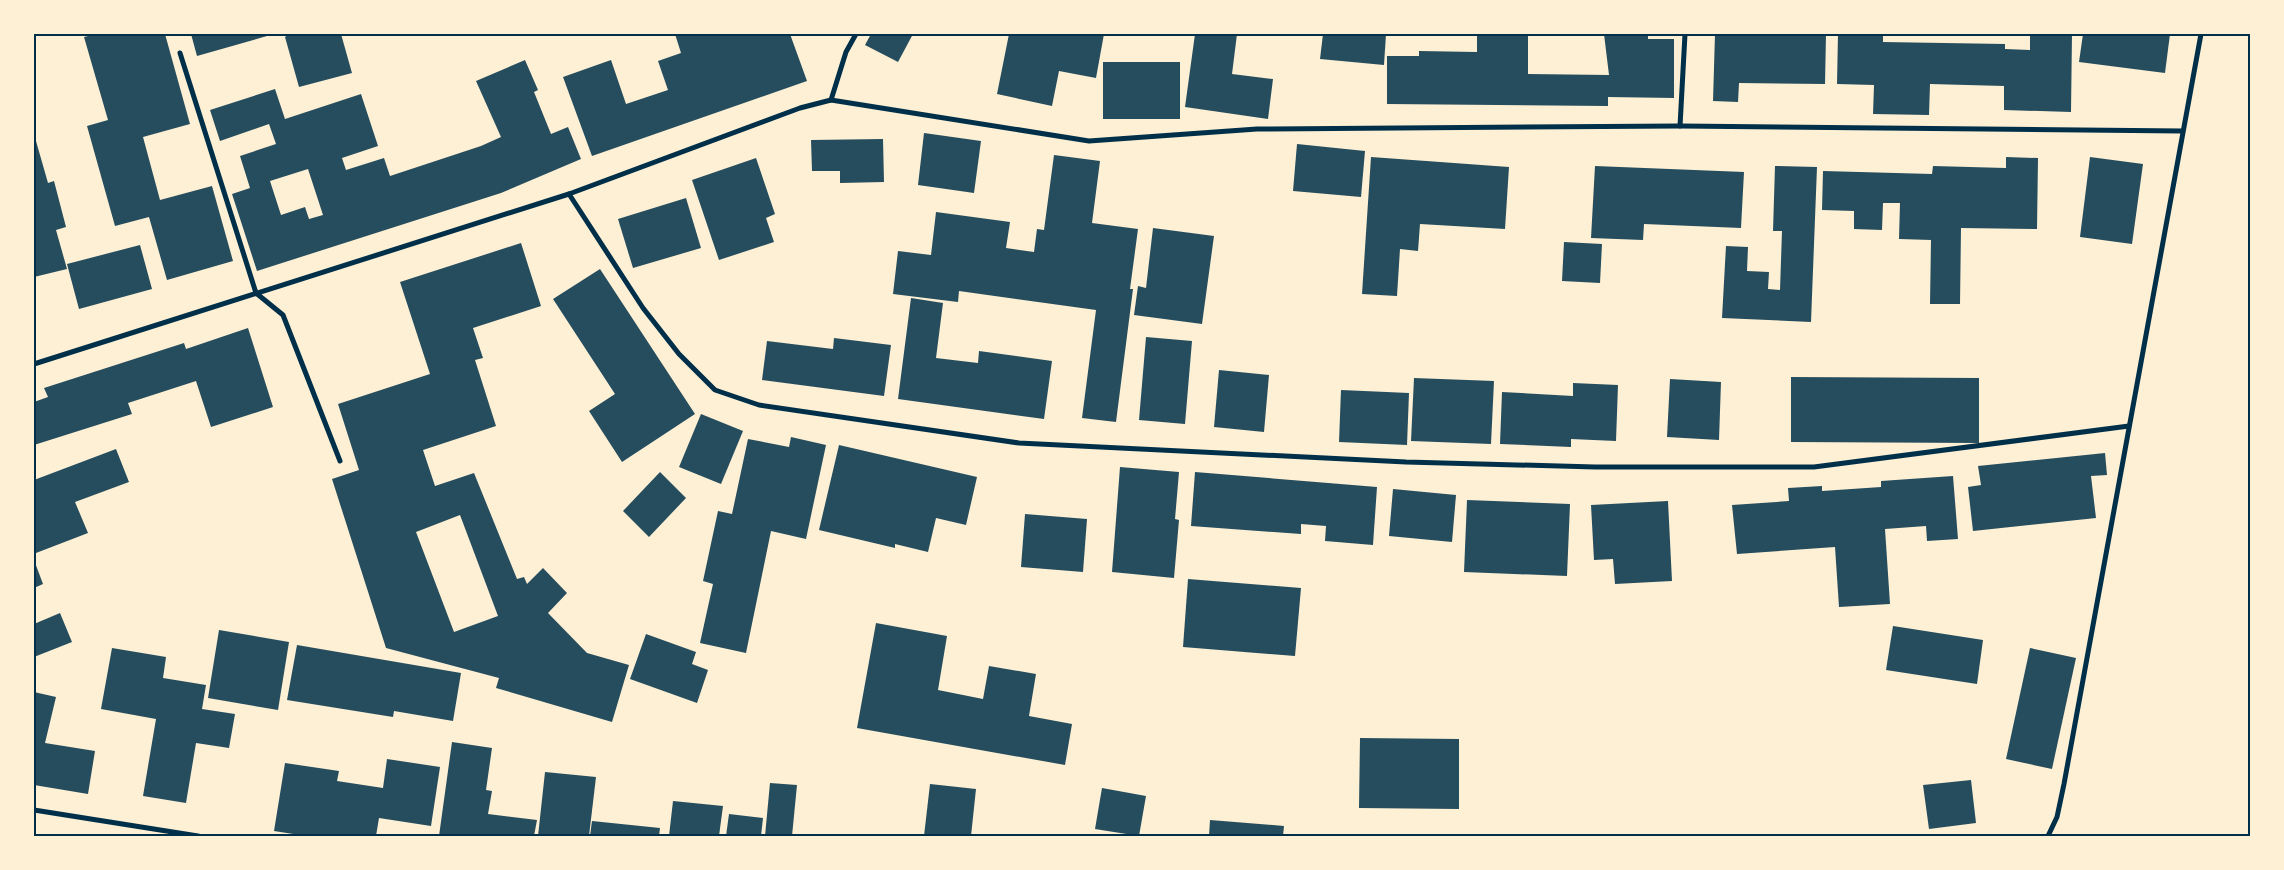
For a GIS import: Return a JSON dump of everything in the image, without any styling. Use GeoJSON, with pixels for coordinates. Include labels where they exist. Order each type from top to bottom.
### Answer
{"type":"FeatureCollection","features":[{"type":"Feature","properties":{"kind":"street"},"geometry":{"type":"LineString","coordinates":[[831,100],[846,52],[856,34]]}},
{"type":"Feature","properties":{"kind":"street"},"geometry":{"type":"LineString","coordinates":[[1680,126],[1685,34]]}},
{"type":"Feature","properties":{"kind":"street"},"geometry":{"type":"LineString","coordinates":[[2048,836],[2057,817],[2064,784],[2201,34]]}},
{"type":"Feature","properties":{"kind":"street"},"geometry":{"type":"LineString","coordinates":[[180,53],[256,294],[283,315],[340,461]]}},
{"type":"Feature","properties":{"kind":"street"},"geometry":{"type":"LineString","coordinates":[[34,364],[568,194],[800,108],[831,100],[1089,141],[1257,129],[1680,126],[2182,131]]}},
{"type":"Feature","properties":{"kind":"street"},"geometry":{"type":"LineString","coordinates":[[568,194],[643,308],[679,354],[715,390],[769,406],[1019,443],[1406,462],[1595,467],[1814,467],[2129,426]]}},
{"type":"Feature","properties":{"kind":"street"},"geometry":{"type":"LineString","coordinates":[[34,810],[169,834],[198,836]]}},
{"type":"Feature","properties":{"kind":"building"},"geometry":{"type":"Polygon","coordinates":[[[96,34],[165,34],[190,124],[143,137],[160,200],[212,186],[233,261],[167,280],[149,217],[115,226],[87,126],[108,120],[84,37],[96,34]]]}},
{"type":"Feature","properties":{"kind":"building"},"geometry":{"type":"Polygon","coordinates":[[[191,34],[274,34],[197,56],[191,34]]]}},
{"type":"Feature","properties":{"kind":"building"},"geometry":{"type":"Polygon","coordinates":[[[289,34],[341,34],[352,73],[299,87],[285,37],[289,34]]]}},
{"type":"Feature","properties":{"kind":"building"},"geometry":{"type":"Polygon","coordinates":[[[675,34],[790,34],[807,81],[592,156],[563,77],[611,60],[626,104],[668,90],[658,61],[681,53],[675,34]]]}},
{"type":"Feature","properties":{"kind":"building"},"geometry":{"type":"Polygon","coordinates":[[[871,34],[913,34],[898,62],[865,45],[871,34]]]}},
{"type":"Feature","properties":{"kind":"building"},"geometry":{"type":"Polygon","coordinates":[[[1009,34],[1104,34],[1096,78],[1059,71],[1052,106],[997,94],[1009,34]]]}},
{"type":"Feature","properties":{"kind":"building"},"geometry":{"type":"Polygon","coordinates":[[[1195,34],[1237,34],[1232,74],[1273,79],[1268,119],[1185,107],[1195,34]]]}},
{"type":"Feature","properties":{"kind":"building"},"geometry":{"type":"Polygon","coordinates":[[[1323,34],[1386,34],[1384,65],[1320,59],[1323,34]]]}},
{"type":"Feature","properties":{"kind":"building"},"geometry":{"type":"Polygon","coordinates":[[[1477,34],[1528,34],[1528,74],[1609,75],[1604,34],[1648,34],[1648,39],[1674,39],[1674,98],[1608,97],[1608,106],[1387,104],[1387,56],[1419,56],[1419,51],[1477,52],[1477,34]]]}},
{"type":"Feature","properties":{"kind":"building"},"geometry":{"type":"Polygon","coordinates":[[[1715,34],[1826,34],[1825,84],[1739,83],[1738,102],[1713,101],[1715,34]]]}},
{"type":"Feature","properties":{"kind":"building"},"geometry":{"type":"Polygon","coordinates":[[[1838,34],[1883,34],[1883,42],[2005,44],[2005,49],[2030,50],[2030,34],[2072,34],[2071,112],[2004,110],[2004,86],[1930,84],[1929,115],[1873,114],[1874,85],[1837,84],[1838,34]]]}},
{"type":"Feature","properties":{"kind":"building"},"geometry":{"type":"Polygon","coordinates":[[[2083,34],[2170,34],[2165,73],[2079,62],[2083,34]]]}},
{"type":"Feature","properties":{"kind":"building"},"geometry":{"type":"Polygon","coordinates":[[[525,60],[538,90],[534,92],[551,134],[568,127],[581,159],[501,193],[257,271],[232,194],[250,188],[240,156],[276,144],[269,124],[220,141],[210,110],[275,89],[285,119],[361,94],[378,146],[342,158],[346,170],[384,158],[390,176],[481,146],[501,137],[476,81],[525,60]],[[308,169],[270,181],[281,215],[305,207],[309,219],[323,215],[308,169]]]}},
{"type":"Feature","properties":{"kind":"building"},"geometry":{"type":"Polygon","coordinates":[[[1103,62],[1180,62],[1180,119],[1103,119],[1103,62]]]}},
{"type":"Feature","properties":{"kind":"building"},"geometry":{"type":"Polygon","coordinates":[[[924,133],[981,141],[974,193],[918,185],[924,133]]]}},
{"type":"Feature","properties":{"kind":"building"},"geometry":{"type":"Polygon","coordinates":[[[34,134],[48,183],[54,181],[66,227],[56,230],[67,269],[34,277],[34,134]]]}},
{"type":"Feature","properties":{"kind":"building"},"geometry":{"type":"Polygon","coordinates":[[[883,139],[884,182],[840,183],[840,171],[812,171],[811,140],[883,139]]]}},
{"type":"Feature","properties":{"kind":"building"},"geometry":{"type":"Polygon","coordinates":[[[1297,144],[1365,151],[1361,197],[1293,191],[1297,144]]]}},
{"type":"Feature","properties":{"kind":"building"},"geometry":{"type":"Polygon","coordinates":[[[1054,155],[1100,161],[1092,223],[1138,229],[1130,289],[1133,289],[1116,422],[1082,418],[1096,310],[959,291],[958,302],[893,294],[898,251],[931,255],[936,212],[1010,222],[1006,248],[1034,252],[1037,229],[1044,230],[1054,155]]]}},
{"type":"Feature","properties":{"kind":"building"},"geometry":{"type":"Polygon","coordinates":[[[1371,157],[1509,167],[1505,229],[1420,224],[1418,251],[1400,249],[1397,296],[1362,294],[1371,157]]]}},
{"type":"Feature","properties":{"kind":"building"},"geometry":{"type":"Polygon","coordinates":[[[2006,157],[2038,158],[2037,229],[1961,228],[1960,304],[1930,304],[1931,240],[1899,239],[1900,203],[1883,203],[1882,230],[1854,229],[1854,211],[1822,210],[1823,171],[1932,174],[1933,166],[2006,168],[2006,157]]]}},
{"type":"Feature","properties":{"kind":"building"},"geometry":{"type":"Polygon","coordinates":[[[2090,157],[2143,164],[2132,244],[2080,237],[2090,157]]]}},
{"type":"Feature","properties":{"kind":"building"},"geometry":{"type":"Polygon","coordinates":[[[756,158],[775,214],[766,218],[774,242],[719,260],[692,180],[756,158]]]}},
{"type":"Feature","properties":{"kind":"building"},"geometry":{"type":"Polygon","coordinates":[[[1595,166],[1744,172],[1741,228],[1644,224],[1643,240],[1591,238],[1595,166]]]}},
{"type":"Feature","properties":{"kind":"building"},"geometry":{"type":"Polygon","coordinates":[[[1775,166],[1817,167],[1811,322],[1722,318],[1726,246],[1748,247],[1747,271],[1769,272],[1768,289],[1780,290],[1782,231],[1773,231],[1775,166]]]}},
{"type":"Feature","properties":{"kind":"building"},"geometry":{"type":"Polygon","coordinates":[[[686,198],[701,248],[633,268],[618,219],[686,198]]]}},
{"type":"Feature","properties":{"kind":"building"},"geometry":{"type":"Polygon","coordinates":[[[1153,228],[1214,236],[1202,324],[1134,315],[1138,286],[1146,288],[1153,228]]]}},
{"type":"Feature","properties":{"kind":"building"},"geometry":{"type":"Polygon","coordinates":[[[1564,242],[1602,244],[1600,283],[1562,281],[1564,242]]]}},
{"type":"Feature","properties":{"kind":"building"},"geometry":{"type":"Polygon","coordinates":[[[521,243],[541,306],[473,328],[483,358],[475,360],[496,426],[423,450],[435,486],[474,473],[517,579],[524,577],[527,584],[543,568],[567,593],[548,613],[587,653],[629,665],[612,722],[496,688],[499,678],[386,648],[332,479],[359,470],[338,404],[430,374],[400,282],[521,243]],[[460,515],[416,532],[454,632],[498,616],[460,515]]]}},
{"type":"Feature","properties":{"kind":"building"},"geometry":{"type":"Polygon","coordinates":[[[140,245],[152,289],[79,309],[67,264],[140,245]]]}},
{"type":"Feature","properties":{"kind":"building"},"geometry":{"type":"Polygon","coordinates":[[[600,269],[695,414],[622,462],[589,411],[615,394],[553,299],[600,269]]]}},
{"type":"Feature","properties":{"kind":"building"},"geometry":{"type":"Polygon","coordinates":[[[911,298],[943,303],[936,358],[978,363],[979,351],[1052,361],[1044,419],[898,399],[911,298]]]}},
{"type":"Feature","properties":{"kind":"building"},"geometry":{"type":"Polygon","coordinates":[[[248,328],[273,407],[211,427],[196,381],[128,403],[132,414],[34,445],[34,402],[48,397],[44,388],[184,343],[186,349],[248,328]]]}},
{"type":"Feature","properties":{"kind":"building"},"geometry":{"type":"Polygon","coordinates":[[[1146,337],[1192,341],[1185,424],[1139,420],[1146,337]]]}},
{"type":"Feature","properties":{"kind":"building"},"geometry":{"type":"Polygon","coordinates":[[[834,338],[891,345],[884,396],[762,380],[767,341],[833,349],[834,338]]]}},
{"type":"Feature","properties":{"kind":"building"},"geometry":{"type":"Polygon","coordinates":[[[1219,370],[1269,375],[1264,432],[1214,427],[1219,370]]]}},
{"type":"Feature","properties":{"kind":"building"},"geometry":{"type":"Polygon","coordinates":[[[1791,377],[1979,378],[1979,443],[1791,442],[1791,377]]]}},
{"type":"Feature","properties":{"kind":"building"},"geometry":{"type":"Polygon","coordinates":[[[1414,378],[1494,381],[1491,444],[1411,441],[1414,378]]]}},
{"type":"Feature","properties":{"kind":"building"},"geometry":{"type":"Polygon","coordinates":[[[1670,379],[1721,382],[1719,440],[1667,437],[1670,379]]]}},
{"type":"Feature","properties":{"kind":"building"},"geometry":{"type":"Polygon","coordinates":[[[1573,383],[1618,385],[1616,441],[1571,439],[1571,447],[1500,444],[1502,392],[1573,396],[1573,383]]]}},
{"type":"Feature","properties":{"kind":"building"},"geometry":{"type":"Polygon","coordinates":[[[1341,390],[1409,393],[1407,445],[1339,442],[1341,390]]]}},
{"type":"Feature","properties":{"kind":"building"},"geometry":{"type":"Polygon","coordinates":[[[701,414],[743,431],[721,484],[679,467],[701,414]]]}},
{"type":"Feature","properties":{"kind":"building"},"geometry":{"type":"Polygon","coordinates":[[[791,437],[826,445],[806,539],[771,531],[746,653],[700,643],[713,584],[703,581],[718,511],[732,514],[748,439],[789,447],[791,437]]]}},
{"type":"Feature","properties":{"kind":"building"},"geometry":{"type":"Polygon","coordinates":[[[839,445],[977,477],[966,525],[936,518],[928,552],[895,544],[895,548],[819,530],[839,445]]]}},
{"type":"Feature","properties":{"kind":"building"},"geometry":{"type":"Polygon","coordinates":[[[116,449],[129,482],[75,502],[88,533],[36,553],[34,546],[34,480],[116,449]]]}},
{"type":"Feature","properties":{"kind":"building"},"geometry":{"type":"Polygon","coordinates":[[[2105,453],[2107,475],[2091,476],[2096,518],[1973,531],[1968,487],[1981,485],[1978,466],[2105,453]]]}},
{"type":"Feature","properties":{"kind":"building"},"geometry":{"type":"Polygon","coordinates":[[[1120,467],[1179,472],[1175,519],[1179,520],[1174,578],[1112,572],[1120,467]]]}},
{"type":"Feature","properties":{"kind":"building"},"geometry":{"type":"Polygon","coordinates":[[[660,472],[686,498],[649,537],[623,511],[660,472]]]}},
{"type":"Feature","properties":{"kind":"building"},"geometry":{"type":"Polygon","coordinates":[[[1195,472],[1377,487],[1373,545],[1325,541],[1326,526],[1301,524],[1301,534],[1191,526],[1195,472]]]}},
{"type":"Feature","properties":{"kind":"building"},"geometry":{"type":"Polygon","coordinates":[[[1953,476],[1958,539],[1927,541],[1926,526],[1885,529],[1890,604],[1839,607],[1835,547],[1737,554],[1732,505],[1789,501],[1788,488],[1822,486],[1822,491],[1881,487],[1881,481],[1953,476]]]}},
{"type":"Feature","properties":{"kind":"building"},"geometry":{"type":"Polygon","coordinates":[[[1393,489],[1456,495],[1452,542],[1389,536],[1393,489]]]}},
{"type":"Feature","properties":{"kind":"building"},"geometry":{"type":"Polygon","coordinates":[[[1467,500],[1570,504],[1567,576],[1464,572],[1467,500]]]}},
{"type":"Feature","properties":{"kind":"building"},"geometry":{"type":"Polygon","coordinates":[[[1668,501],[1672,581],[1615,584],[1613,559],[1594,560],[1591,505],[1668,501]]]}},
{"type":"Feature","properties":{"kind":"building"},"geometry":{"type":"Polygon","coordinates":[[[1025,514],[1087,519],[1083,572],[1021,567],[1025,514]]]}},
{"type":"Feature","properties":{"kind":"building"},"geometry":{"type":"Polygon","coordinates":[[[34,560],[43,584],[34,588],[34,560]]]}},
{"type":"Feature","properties":{"kind":"building"},"geometry":{"type":"Polygon","coordinates":[[[1188,579],[1301,588],[1295,656],[1183,647],[1188,579]]]}},
{"type":"Feature","properties":{"kind":"building"},"geometry":{"type":"Polygon","coordinates":[[[60,613],[72,642],[34,657],[34,624],[60,613]]]}},
{"type":"Feature","properties":{"kind":"building"},"geometry":{"type":"Polygon","coordinates":[[[876,623],[947,636],[938,690],[983,699],[989,666],[1036,674],[1029,716],[1072,724],[1065,765],[857,728],[876,623]]]}},
{"type":"Feature","properties":{"kind":"building"},"geometry":{"type":"Polygon","coordinates":[[[1893,626],[1983,640],[1977,684],[1886,670],[1893,626]]]}},
{"type":"Feature","properties":{"kind":"building"},"geometry":{"type":"Polygon","coordinates":[[[219,630],[289,642],[278,710],[208,698],[219,630]]]}},
{"type":"Feature","properties":{"kind":"building"},"geometry":{"type":"Polygon","coordinates":[[[646,634],[696,652],[692,664],[708,670],[697,703],[630,679],[646,634]]]}},
{"type":"Feature","properties":{"kind":"building"},"geometry":{"type":"Polygon","coordinates":[[[297,645],[461,673],[453,721],[394,711],[393,717],[287,700],[297,645]]]}},
{"type":"Feature","properties":{"kind":"building"},"geometry":{"type":"Polygon","coordinates":[[[112,648],[166,657],[163,678],[206,685],[202,709],[235,714],[229,748],[196,743],[186,803],[143,796],[156,719],[101,709],[112,648]]]}},
{"type":"Feature","properties":{"kind":"building"},"geometry":{"type":"Polygon","coordinates":[[[2030,648],[2076,658],[2052,769],[2006,759],[2030,648]]]}},
{"type":"Feature","properties":{"kind":"building"},"geometry":{"type":"Polygon","coordinates":[[[34,692],[56,697],[45,743],[95,751],[88,794],[34,785],[34,692]]]}},
{"type":"Feature","properties":{"kind":"building"},"geometry":{"type":"Polygon","coordinates":[[[1360,738],[1459,739],[1459,809],[1359,808],[1360,738]]]}},
{"type":"Feature","properties":{"kind":"building"},"geometry":{"type":"Polygon","coordinates":[[[452,742],[492,748],[486,790],[492,791],[488,814],[537,820],[534,836],[439,836],[452,742]]]}},
{"type":"Feature","properties":{"kind":"building"},"geometry":{"type":"Polygon","coordinates":[[[387,759],[440,767],[431,826],[379,818],[376,836],[306,836],[274,831],[285,763],[339,771],[337,781],[383,788],[387,759]]]}},
{"type":"Feature","properties":{"kind":"building"},"geometry":{"type":"Polygon","coordinates":[[[545,772],[596,777],[589,836],[538,836],[545,772]]]}},
{"type":"Feature","properties":{"kind":"building"},"geometry":{"type":"Polygon","coordinates":[[[1971,780],[1976,823],[1929,829],[1923,785],[1971,780]]]}},
{"type":"Feature","properties":{"kind":"building"},"geometry":{"type":"Polygon","coordinates":[[[770,783],[797,785],[792,836],[765,836],[770,783]]]}},
{"type":"Feature","properties":{"kind":"building"},"geometry":{"type":"Polygon","coordinates":[[[930,784],[976,789],[971,836],[924,836],[930,784]]]}},
{"type":"Feature","properties":{"kind":"building"},"geometry":{"type":"Polygon","coordinates":[[[1102,788],[1146,796],[1139,836],[1095,829],[1102,788]]]}},
{"type":"Feature","properties":{"kind":"building"},"geometry":{"type":"Polygon","coordinates":[[[673,801],[723,806],[719,836],[669,836],[673,801]]]}},
{"type":"Feature","properties":{"kind":"building"},"geometry":{"type":"Polygon","coordinates":[[[729,814],[763,818],[761,836],[726,836],[729,814]]]}},
{"type":"Feature","properties":{"kind":"building"},"geometry":{"type":"Polygon","coordinates":[[[1210,820],[1284,826],[1283,836],[1209,836],[1210,820]]]}},
{"type":"Feature","properties":{"kind":"building"},"geometry":{"type":"Polygon","coordinates":[[[592,821],[660,828],[659,836],[590,836],[592,821]]]}}]}
